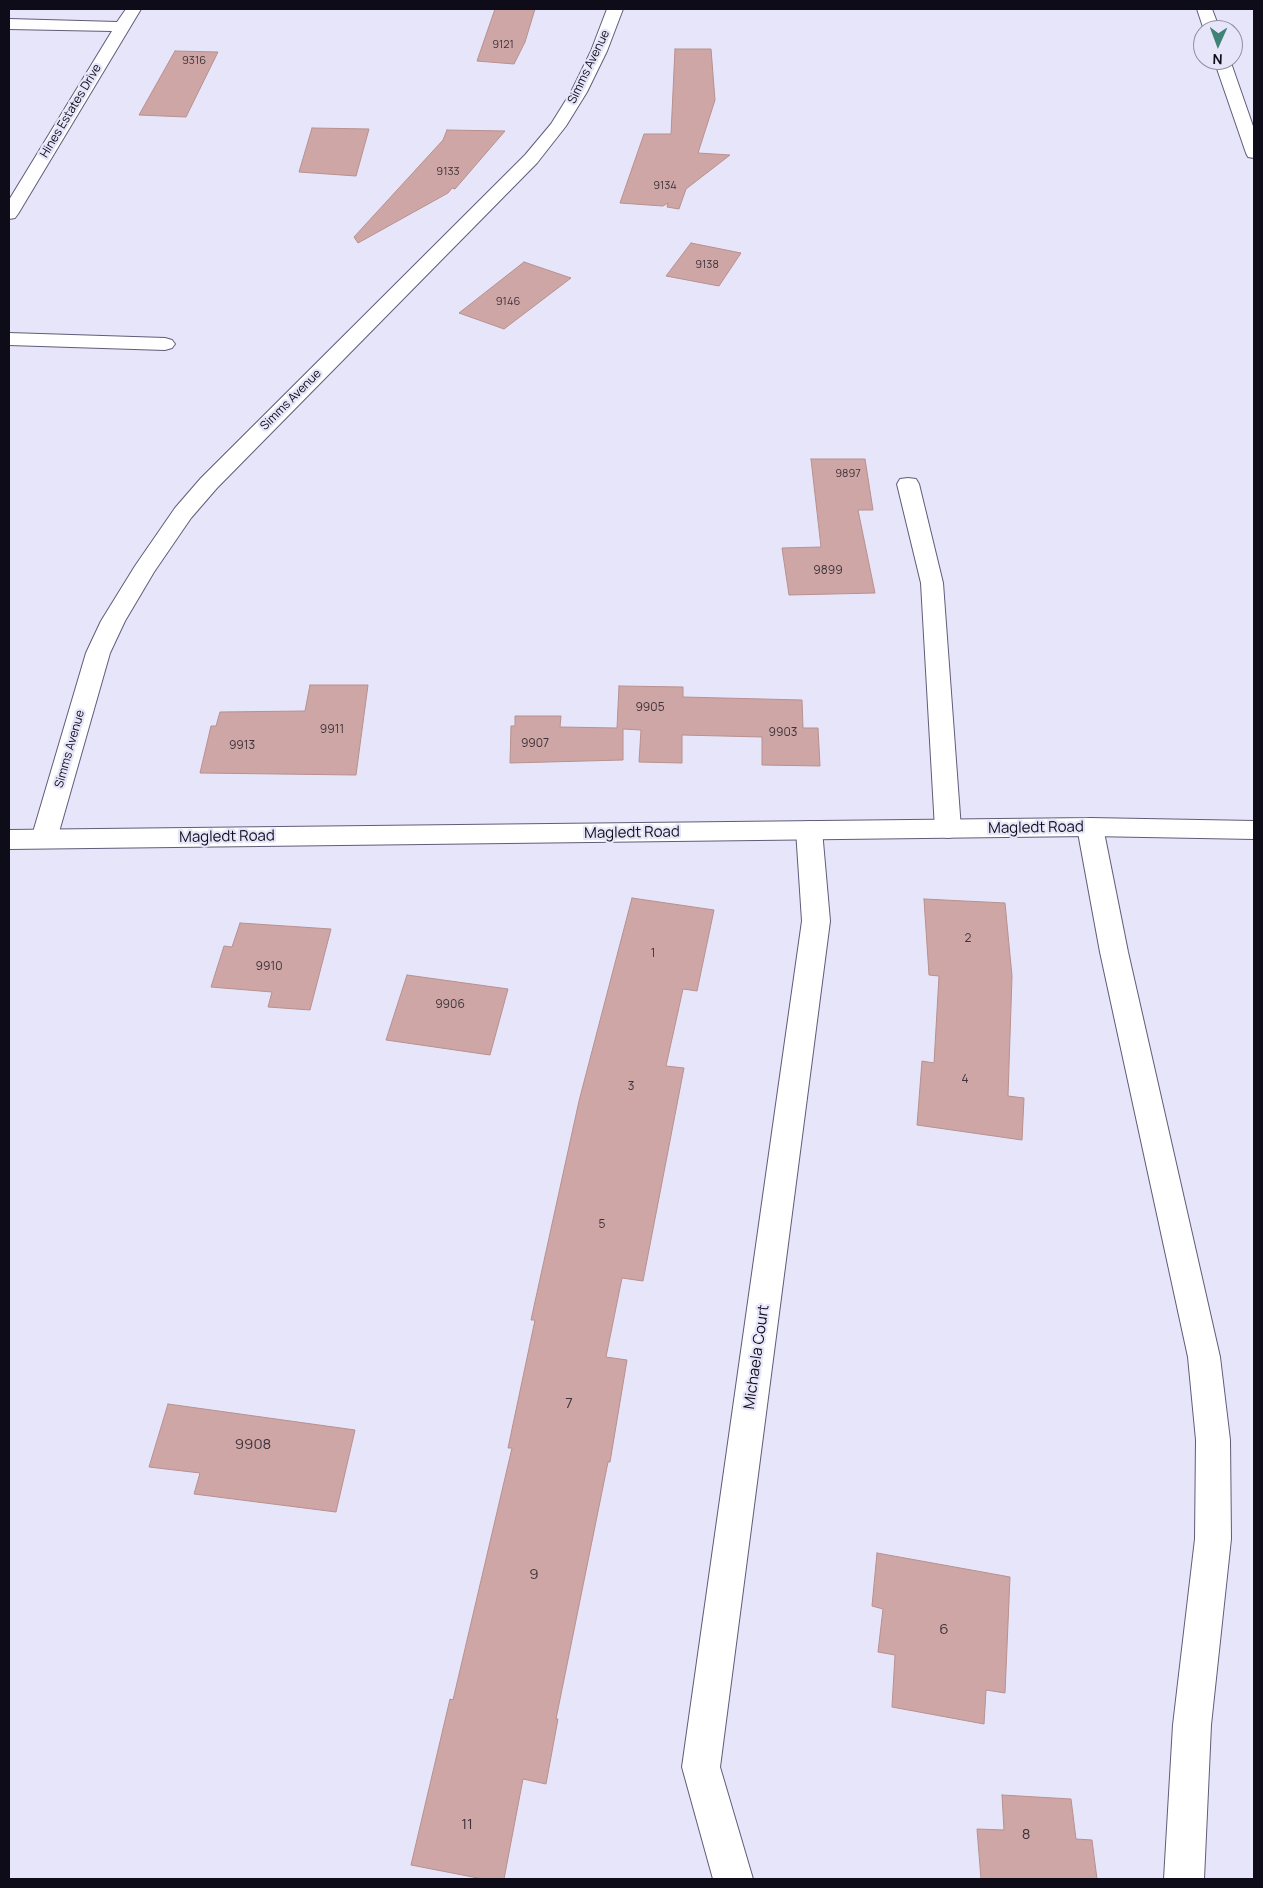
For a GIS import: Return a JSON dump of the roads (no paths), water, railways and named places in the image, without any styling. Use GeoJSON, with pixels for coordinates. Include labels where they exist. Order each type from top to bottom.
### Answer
{"type":"FeatureCollection","features":[{"type":"Feature","properties":{"kind":"street","name":"Hines Estates Drive"},"geometry":{"type":"LineString","coordinates":[[9,214],[133,9]]}},
{"type":"Feature","properties":{"kind":"street","name":"Simms Avenue"},"geometry":{"type":"LineString","coordinates":[[44,839],[98,653],[113,621],[143,571],[183,513],[209,483],[531,160],[558,126],[579,92],[599,51],[616,9]]}},
{"type":"Feature","properties":{"kind":"street"},"geometry":{"type":"LineString","coordinates":[[9,24],[121,27]]}},
{"type":"Feature","properties":{"kind":"street"},"geometry":{"type":"LineString","coordinates":[[1225,70],[1254,152]]}},
{"type":"Feature","properties":{"kind":"street"},"geometry":{"type":"LineString","coordinates":[[9,339],[165,344]]}},
{"type":"Feature","properties":{"kind":"street"},"geometry":{"type":"LineString","coordinates":[[908,484],[932,584],[948,829]]}},
{"type":"Feature","properties":{"kind":"street"},"geometry":{"type":"LineString","coordinates":[[1090,827],[1114,952],[1204,1357],[1213,1440],[1213,1539],[1192,1725],[1184,1879]]}},
{"type":"Feature","properties":{"kind":"street","name":"Magledt Road"},"geometry":{"type":"LineString","coordinates":[[9,840],[1090,827],[1254,830]]}},
{"type":"Feature","properties":{"kind":"street","name":"Michaela Court"},"geometry":{"type":"LineString","coordinates":[[733,1879],[701,1766],[816,921],[809,830]]}}]}
